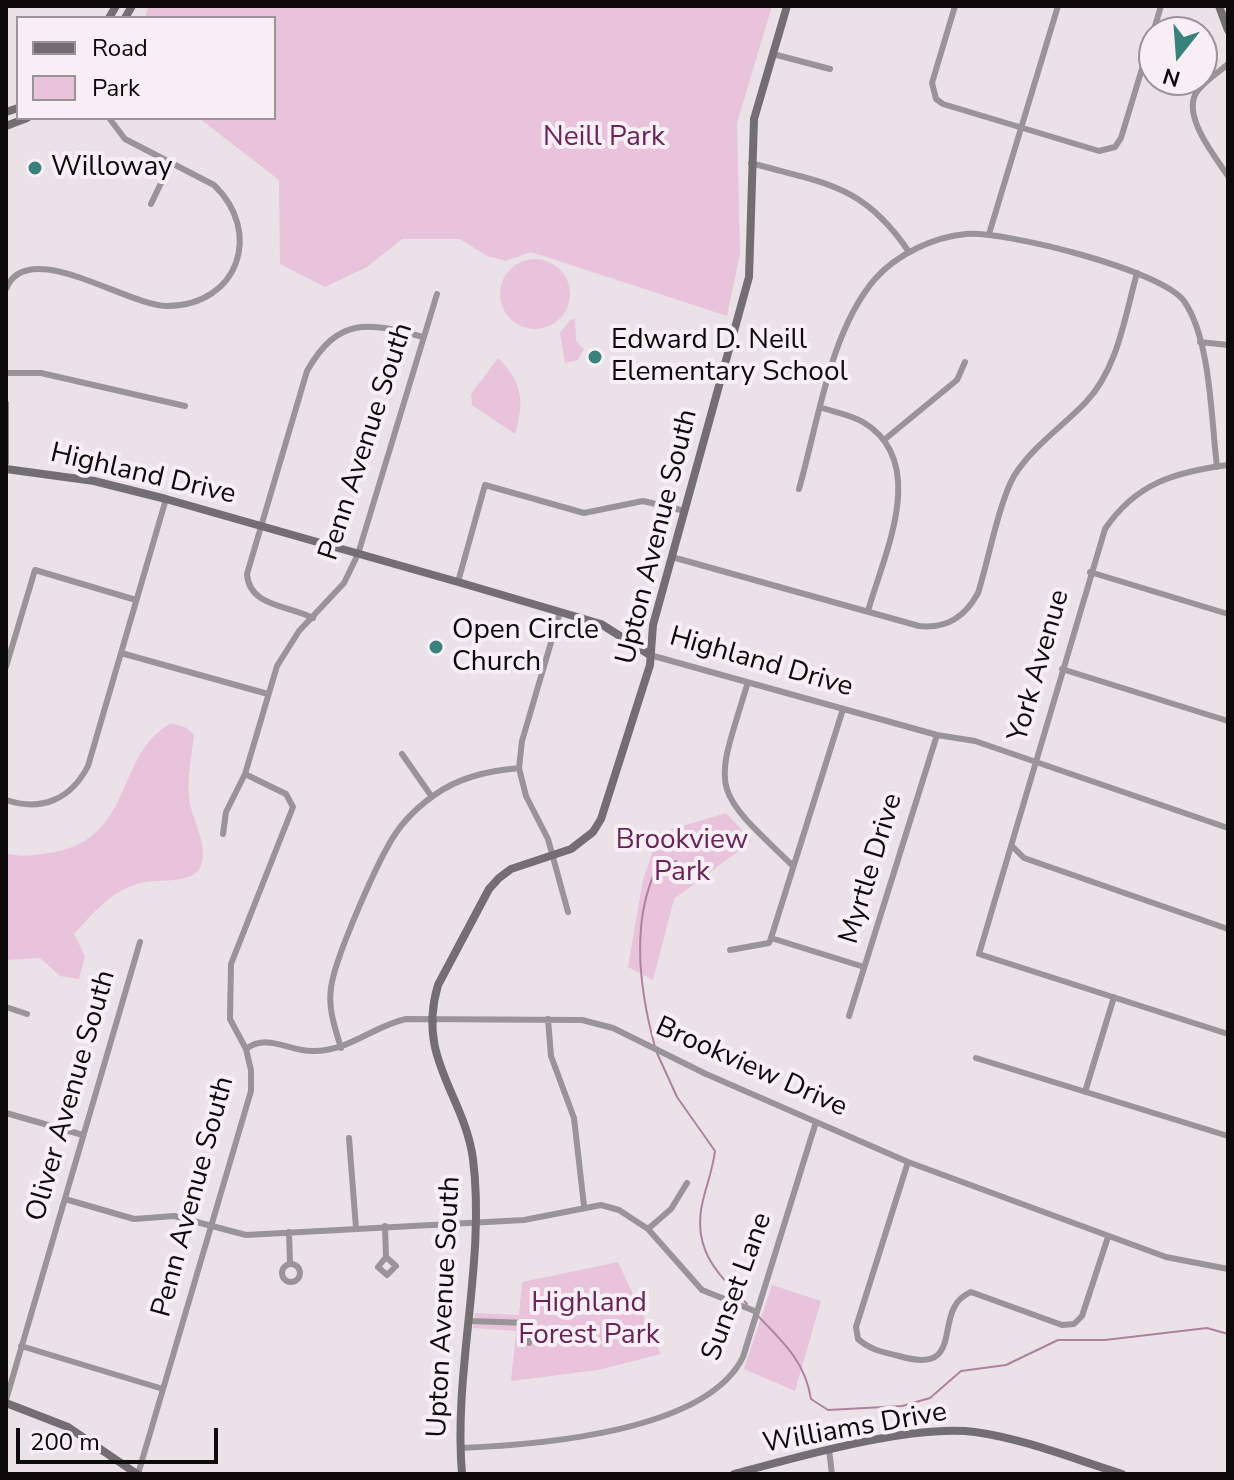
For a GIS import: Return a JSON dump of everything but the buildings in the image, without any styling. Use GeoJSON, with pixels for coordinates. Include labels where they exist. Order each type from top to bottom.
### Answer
{"type":"FeatureCollection","features":[{"type":"Feature","properties":{"kind":"street","name":"Upton Avenue South"},"geometry":{"type":"LineString","coordinates":[[462,1474],[459,1409],[469,1321],[472,1154],[436,1061],[433,1019],[438,985],[489,889],[511,869],[553,856],[583,842],[601,819],[650,655],[653,625],[749,277],[754,119],[787,6]]}},
{"type":"Feature","properties":{"kind":"street"},"geometry":{"type":"LineString","coordinates":[[955,6],[932,83],[936,99],[943,104],[1099,151],[1115,147],[1161,6]]}},
{"type":"Feature","properties":{"kind":"street"},"geometry":{"type":"LineString","coordinates":[[989,234],[1058,6]]}},
{"type":"Feature","properties":{"kind":"street"},"geometry":{"type":"LineString","coordinates":[[1219,6],[1228,30]]}},
{"type":"Feature","properties":{"kind":"street"},"geometry":{"type":"LineString","coordinates":[[773,54],[830,69]]}},
{"type":"Feature","properties":{"kind":"street"},"geometry":{"type":"LineString","coordinates":[[1228,64],[1199,90],[1194,100],[1201,137],[1228,176]]}},
{"type":"Feature","properties":{"kind":"street"},"geometry":{"type":"LineString","coordinates":[[6,126],[23,120]]}},
{"type":"Feature","properties":{"kind":"street"},"geometry":{"type":"LineString","coordinates":[[6,289],[15,274],[35,266],[164,307],[200,301],[215,292],[236,264],[240,247],[234,210],[214,185],[125,139],[111,120]]}},
{"type":"Feature","properties":{"kind":"street"},"geometry":{"type":"LineString","coordinates":[[151,204],[171,162]]}},
{"type":"Feature","properties":{"kind":"street"},"geometry":{"type":"LineString","coordinates":[[751,163],[835,187],[859,198],[887,220],[909,252]]}},
{"type":"Feature","properties":{"kind":"street"},"geometry":{"type":"LineString","coordinates":[[799,489],[842,334],[855,306],[877,276],[909,252],[947,237],[989,234],[1137,273],[1162,282],[1181,297],[1194,318],[1200,342],[1217,467]]}},
{"type":"Feature","properties":{"kind":"street"},"geometry":{"type":"LineString","coordinates":[[672,557],[933,627],[954,621],[970,608],[978,593],[1012,479],[1030,454],[1086,401],[1102,381],[1137,273]]}},
{"type":"Feature","properties":{"kind":"street","name":"Penn Avenue South"},"geometry":{"type":"LineString","coordinates":[[138,1474],[251,1091],[251,1070],[246,1049],[230,1019],[231,964],[293,807],[286,794],[245,774],[268,694],[287,647],[344,583],[358,554],[437,294]]}},
{"type":"Feature","properties":{"kind":"street"},"geometry":{"type":"LineString","coordinates":[[313,618],[263,600],[252,592],[247,574],[307,371],[320,348],[340,332],[364,325],[383,326],[423,337]]}},
{"type":"Feature","properties":{"kind":"street"},"geometry":{"type":"LineString","coordinates":[[1200,342],[1228,345]]}},
{"type":"Feature","properties":{"kind":"street"},"geometry":{"type":"LineString","coordinates":[[884,440],[957,380],[965,362]]}},
{"type":"Feature","properties":{"kind":"street"},"geometry":{"type":"LineString","coordinates":[[6,373],[41,373],[185,406]]}},
{"type":"Feature","properties":{"kind":"street"},"geometry":{"type":"LineString","coordinates":[[6,403],[6,466]]}},
{"type":"Feature","properties":{"kind":"street"},"geometry":{"type":"LineString","coordinates":[[822,408],[860,420],[884,440],[897,465],[900,494],[868,611]]}},
{"type":"Feature","properties":{"kind":"street","name":"York Avenue"},"geometry":{"type":"LineString","coordinates":[[1114,997],[979,954],[1105,529],[1133,496],[1168,476],[1228,465]]}},
{"type":"Feature","properties":{"kind":"street","name":"Highland Drive"},"geometry":{"type":"LineString","coordinates":[[6,466],[94,481],[166,499],[601,624],[650,655],[937,735],[975,741],[1228,828]]}},
{"type":"Feature","properties":{"kind":"street"},"geometry":{"type":"LineString","coordinates":[[458,582],[485,485],[584,513],[643,501],[685,511]]}},
{"type":"Feature","properties":{"kind":"street"},"geometry":{"type":"LineString","coordinates":[[6,800],[20,805],[46,804],[68,794],[88,766],[166,499]]}},
{"type":"Feature","properties":{"kind":"street"},"geometry":{"type":"LineString","coordinates":[[6,667],[35,570],[136,600]]}},
{"type":"Feature","properties":{"kind":"street"},"geometry":{"type":"LineString","coordinates":[[1090,572],[1228,614]]}},
{"type":"Feature","properties":{"kind":"street"},"geometry":{"type":"LineString","coordinates":[[560,612],[522,741],[519,768],[526,796],[553,856],[568,912]]}},
{"type":"Feature","properties":{"kind":"street"},"geometry":{"type":"LineString","coordinates":[[121,653],[268,694]]}},
{"type":"Feature","properties":{"kind":"street"},"geometry":{"type":"LineString","coordinates":[[1062,669],[1228,721]]}},
{"type":"Feature","properties":{"kind":"street"},"geometry":{"type":"LineString","coordinates":[[748,682],[724,760],[724,787],[738,813],[793,866]]}},
{"type":"Feature","properties":{"kind":"street"},"geometry":{"type":"LineString","coordinates":[[730,950],[769,943],[843,709]]}},
{"type":"Feature","properties":{"kind":"street","name":"Myrtle Drive"},"geometry":{"type":"LineString","coordinates":[[849,1016],[937,735]]}},
{"type":"Feature","properties":{"kind":"street"},"geometry":{"type":"LineString","coordinates":[[402,754],[432,797]]}},
{"type":"Feature","properties":{"kind":"street"},"geometry":{"type":"LineString","coordinates":[[341,1048],[330,1006],[335,970],[388,846],[406,820],[432,797],[474,775],[519,768]]}},
{"type":"Feature","properties":{"kind":"street"},"geometry":{"type":"LineString","coordinates":[[223,834],[226,812],[245,774]]}},
{"type":"Feature","properties":{"kind":"street"},"geometry":{"type":"LineString","coordinates":[[1012,846],[1024,858],[1228,929]]}},
{"type":"Feature","properties":{"kind":"street"},"geometry":{"type":"LineString","coordinates":[[771,938],[864,967]]}},
{"type":"Feature","properties":{"kind":"street","name":"Oliver Avenue South"},"geometry":{"type":"LineString","coordinates":[[6,1401],[140,942]]}},
{"type":"Feature","properties":{"kind":"street"},"geometry":{"type":"LineString","coordinates":[[1085,1092],[1114,997],[1228,1034]]}},
{"type":"Feature","properties":{"kind":"street"},"geometry":{"type":"LineString","coordinates":[[6,1007],[27,1014]]}},
{"type":"Feature","properties":{"kind":"street","name":"Brookview Drive"},"geometry":{"type":"LineString","coordinates":[[246,1049],[254,1043],[310,1051],[341,1048],[389,1023],[433,1019],[582,1020],[613,1028],[908,1162],[1166,1257],[1228,1269]]}},
{"type":"Feature","properties":{"kind":"street"},"geometry":{"type":"LineString","coordinates":[[548,1019],[551,1056],[574,1118],[584,1206]]}},
{"type":"Feature","properties":{"kind":"street"},"geometry":{"type":"LineString","coordinates":[[976,1058],[1228,1136]]}},
{"type":"Feature","properties":{"kind":"street"},"geometry":{"type":"LineString","coordinates":[[6,1113],[83,1135]]}},
{"type":"Feature","properties":{"kind":"street","name":"Sunset Lane"},"geometry":{"type":"LineString","coordinates":[[460,1448],[535,1445],[584,1438],[704,1399],[722,1387],[736,1371],[757,1312],[816,1122]]}},
{"type":"Feature","properties":{"kind":"street"},"geometry":{"type":"LineString","coordinates":[[349,1138],[356,1228]]}},
{"type":"Feature","properties":{"kind":"street"},"geometry":{"type":"LineString","coordinates":[[908,1162],[856,1327],[858,1339],[867,1347],[920,1362],[933,1360],[941,1351],[957,1302],[971,1292],[1062,1325],[1074,1324],[1082,1316],[1108,1237]]}},
{"type":"Feature","properties":{"kind":"street"},"geometry":{"type":"LineString","coordinates":[[648,1229],[671,1209],[687,1183]]}},
{"type":"Feature","properties":{"kind":"street"},"geometry":{"type":"LineString","coordinates":[[65,1199],[134,1219],[174,1216],[246,1235],[473,1220],[524,1220],[584,1206],[619,1210],[648,1229],[702,1290],[757,1312]]}},
{"type":"Feature","properties":{"kind":"street"},"geometry":{"type":"LineString","coordinates":[[385,1226],[386,1257]]}},
{"type":"Feature","properties":{"kind":"street"},"geometry":{"type":"LineString","coordinates":[[289,1232],[290,1264]]}},
{"type":"Feature","properties":{"kind":"street"},"geometry":{"type":"LineString","coordinates":[[469,1321],[529,1323],[529,1343]]}},
{"type":"Feature","properties":{"kind":"street"},"geometry":{"type":"LineString","coordinates":[[21,1346],[163,1389]]}},
{"type":"Feature","properties":{"kind":"street"},"geometry":{"type":"LineString","coordinates":[[6,1401],[68,1427],[138,1474]]}},
{"type":"Feature","properties":{"kind":"street","name":"Williams Drive"},"geometry":{"type":"LineString","coordinates":[[734,1474],[756,1471],[829,1450],[928,1433],[971,1432],[1010,1438],[1106,1472],[1122,1474]]}},
{"type":"Feature","properties":{"kind":"street"},"geometry":{"type":"LineString","coordinates":[[829,1450],[832,1474]]}},
{"type":"Feature","properties":{"kind":"green space","name":"Neill Park"},"geometry":{"type":"Polygon","coordinates":[[[148,6],[772,6],[737,123],[740,253],[727,316],[531,252],[506,261],[487,256],[460,239],[402,239],[367,267],[325,287],[280,264],[279,180],[202,120],[276,120],[276,16],[146,16],[148,6]]]}},
{"type":"Feature","properties":{"kind":"green space"},"geometry":{"type":"Polygon","coordinates":[[[535,259],[554,265],[564,275],[570,294],[564,313],[554,323],[535,329],[516,323],[506,313],[500,294],[506,275],[516,265],[535,259]]]}},
{"type":"Feature","properties":{"kind":"green space"},"geometry":{"type":"Polygon","coordinates":[[[575,319],[576,341],[584,349],[578,360],[565,363],[560,333],[570,320],[575,319]]]}},
{"type":"Feature","properties":{"kind":"green space"},"geometry":{"type":"Polygon","coordinates":[[[498,358],[517,384],[520,412],[515,434],[472,405],[471,394],[498,358]]]}},
{"type":"Feature","properties":{"kind":"green space"},"geometry":{"type":"Polygon","coordinates":[[[171,723],[187,728],[194,735],[189,789],[203,854],[198,870],[185,878],[131,886],[104,903],[74,934],[85,956],[79,979],[60,976],[40,958],[6,960],[6,853],[22,856],[49,853],[77,845],[96,832],[110,815],[140,756],[153,738],[171,723]]]}},
{"type":"Feature","properties":{"kind":"green space","name":"Brookview Park"},"geometry":{"type":"Polygon","coordinates":[[[726,813],[752,841],[674,899],[653,980],[628,967],[643,880],[659,833],[726,813]]]}},
{"type":"Feature","properties":{"kind":"green space","name":"Highland Forest Park"},"geometry":{"type":"Polygon","coordinates":[[[618,1262],[661,1354],[598,1370],[511,1381],[516,1331],[473,1328],[475,1313],[519,1315],[522,1282],[618,1262]]]}},
{"type":"Feature","properties":{"kind":"green space"},"geometry":{"type":"Polygon","coordinates":[[[772,1285],[821,1301],[795,1391],[744,1369],[772,1285]]]}},
{"type":"Feature","properties":{"kind":"waterway"},"geometry":{"type":"LineString","coordinates":[[655,1047],[645,1004],[640,936],[647,892],[655,872],[676,861]]}},
{"type":"Feature","properties":{"kind":"waterway"},"geometry":{"type":"LineString","coordinates":[[657,1053],[677,1097],[715,1151],[700,1217],[701,1233],[709,1259],[747,1304]]}},
{"type":"Feature","properties":{"kind":"waterway"},"geometry":{"type":"LineString","coordinates":[[757,1315],[798,1363],[811,1399],[828,1410],[902,1406],[930,1398],[961,1371],[1006,1365],[1058,1340],[1105,1340],[1207,1328],[1228,1334]]}},
{"type":"Feature","properties":{"kind":"place","name":"Willoway"},"geometry":{"type":"Point","coordinates":[35,168]}},
{"type":"Feature","properties":{"kind":"place","name":"Edward D. Neill Elementary School"},"geometry":{"type":"Point","coordinates":[595,357]}},
{"type":"Feature","properties":{"kind":"place","name":"Open Circle Church"},"geometry":{"type":"Point","coordinates":[436,647]}}]}
